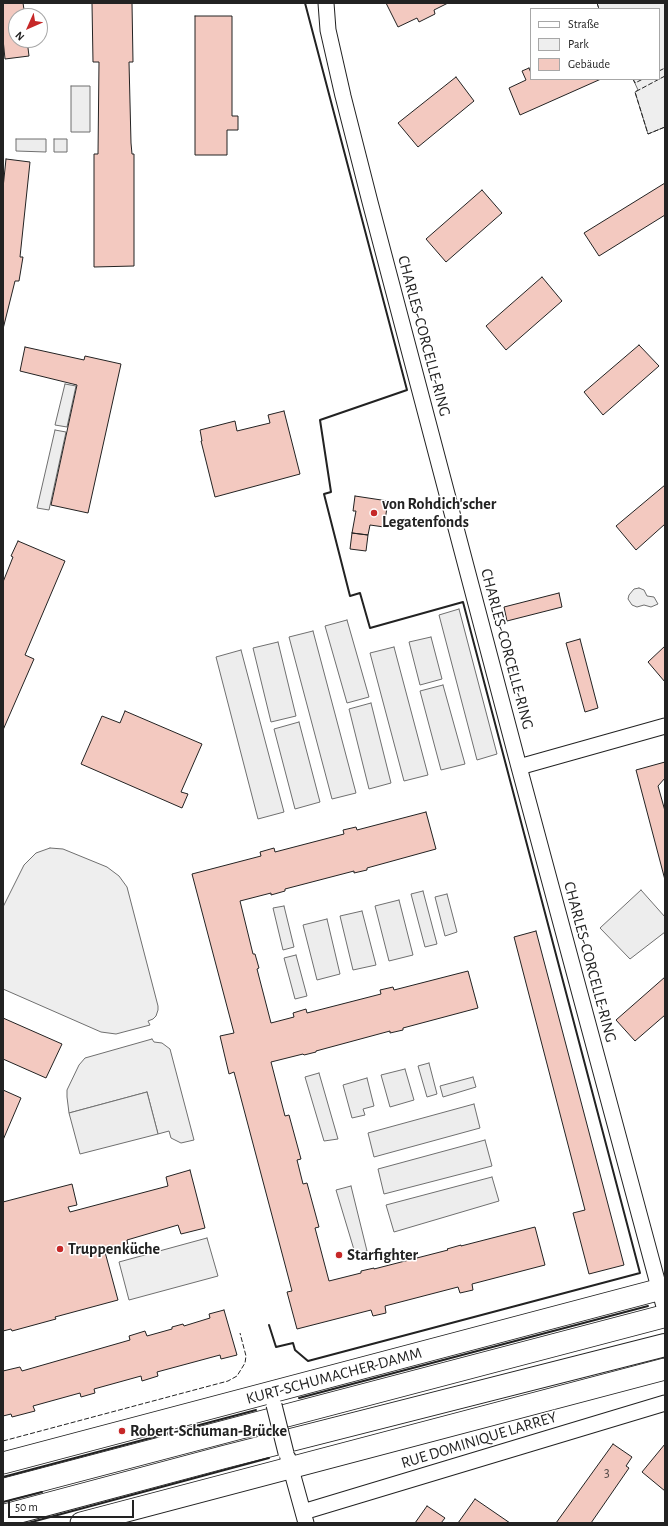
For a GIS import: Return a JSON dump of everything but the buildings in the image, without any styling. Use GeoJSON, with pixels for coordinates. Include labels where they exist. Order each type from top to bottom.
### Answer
{"type":"FeatureCollection","features":[{"type":"Feature","properties":{"kind":"highway"},"geometry":{"type":"LineString","coordinates":[[3,1490],[664,1301]]}},
{"type":"Feature","properties":{"kind":"highway"},"geometry":{"type":"LineString","coordinates":[[3,1516],[224,1457],[665,1345]]}},
{"type":"Feature","properties":{"kind":"main road","name":"KURT-SCHUMACHER-DAMM"},"geometry":{"type":"LineString","coordinates":[[3,1463],[272,1399],[664,1301]]}},
{"type":"Feature","properties":{"kind":"main road"},"geometry":{"type":"LineString","coordinates":[[81,1523],[288,1460],[665,1368]]}},
{"type":"Feature","properties":{"kind":"street","name":"CHARLES-CORCELLE-RING"},"geometry":{"type":"LineString","coordinates":[[326,3],[328,30],[343,96],[519,767],[664,1301]]}},
{"type":"Feature","properties":{"kind":"street"},"geometry":{"type":"LineString","coordinates":[[519,767],[665,726]]}},
{"type":"Feature","properties":{"kind":"street"},"geometry":{"type":"LineString","coordinates":[[272,1399],[304,1517]]}},
{"type":"Feature","properties":{"kind":"street","name":"RUE DOMINIQUE LARREY"},"geometry":{"type":"LineString","coordinates":[[304,1517],[665,1403]]}},
{"type":"Feature","properties":{"kind":"green space"},"geometry":{"type":"Polygon","coordinates":[[[597,3],[665,3],[665,127],[648,134],[635,92],[638,90],[633,80],[660,80],[660,8],[599,8],[597,3]]]}},
{"type":"Feature","properties":{"kind":"green space"},"geometry":{"type":"Polygon","coordinates":[[[639,588],[644,590],[647,596],[654,597],[658,604],[651,607],[644,605],[637,607],[632,605],[628,599],[629,595],[634,589],[639,588]]]}},
{"type":"Feature","properties":{"kind":"green space"},"geometry":{"type":"Polygon","coordinates":[[[50,848],[63,849],[107,867],[119,876],[127,887],[158,1006],[156,1016],[148,1021],[150,1025],[116,1034],[101,1032],[3,989],[3,907],[24,865],[36,853],[50,848]]]}},
{"type":"Feature","properties":{"kind":"green space"},"geometry":{"type":"Polygon","coordinates":[[[152,1039],[154,1042],[162,1043],[170,1049],[194,1140],[181,1143],[171,1138],[169,1131],[158,1134],[147,1092],[69,1113],[67,1090],[79,1065],[85,1058],[152,1039]]]}},
{"type":"Feature","properties":{"kind":"green space"},"geometry":{"type":"Polygon","coordinates":[[[207,1238],[218,1276],[129,1300],[119,1262],[207,1238]]]}},
{"type":"Feature","properties":{"kind":"shaded area"},"geometry":{"type":"Polygon","coordinates":[[[71,86],[90,86],[90,132],[71,132],[71,86]]]}},
{"type":"Feature","properties":{"kind":"shaded area"},"geometry":{"type":"Polygon","coordinates":[[[16,139],[46,139],[46,152],[16,151],[16,139]]]}},
{"type":"Feature","properties":{"kind":"shaded area"},"geometry":{"type":"Polygon","coordinates":[[[54,139],[67,139],[67,152],[54,152],[54,139]]]}},
{"type":"Feature","properties":{"kind":"shaded area"},"geometry":{"type":"Polygon","coordinates":[[[65,384],[76,386],[67,427],[55,425],[65,384]]]}},
{"type":"Feature","properties":{"kind":"shaded area"},"geometry":{"type":"Polygon","coordinates":[[[55,430],[66,432],[49,510],[37,508],[55,430]]]}},
{"type":"Feature","properties":{"kind":"shaded area"},"geometry":{"type":"Polygon","coordinates":[[[459,609],[497,754],[477,760],[439,615],[459,609]]]}},
{"type":"Feature","properties":{"kind":"shaded area"},"geometry":{"type":"Polygon","coordinates":[[[347,620],[369,697],[347,703],[325,626],[347,620]]]}},
{"type":"Feature","properties":{"kind":"shaded area"},"geometry":{"type":"Polygon","coordinates":[[[313,631],[356,793],[332,799],[289,637],[313,631]]]}},
{"type":"Feature","properties":{"kind":"shaded area"},"geometry":{"type":"Polygon","coordinates":[[[431,637],[442,679],[420,685],[409,642],[431,637]]]}},
{"type":"Feature","properties":{"kind":"shaded area"},"geometry":{"type":"Polygon","coordinates":[[[278,642],[296,716],[271,722],[253,648],[278,642]]]}},
{"type":"Feature","properties":{"kind":"shaded area"},"geometry":{"type":"Polygon","coordinates":[[[394,647],[428,775],[404,781],[370,653],[394,647]]]}},
{"type":"Feature","properties":{"kind":"shaded area"},"geometry":{"type":"Polygon","coordinates":[[[241,650],[284,812],[258,819],[216,657],[241,650]]]}},
{"type":"Feature","properties":{"kind":"shaded area"},"geometry":{"type":"Polygon","coordinates":[[[443,685],[465,764],[441,770],[420,691],[443,685]]]}},
{"type":"Feature","properties":{"kind":"shaded area"},"geometry":{"type":"Polygon","coordinates":[[[371,703],[391,783],[369,789],[349,709],[371,703]]]}},
{"type":"Feature","properties":{"kind":"shaded area"},"geometry":{"type":"Polygon","coordinates":[[[299,722],[320,802],[295,809],[274,729],[299,722]]]}},
{"type":"Feature","properties":{"kind":"shaded area"},"geometry":{"type":"Polygon","coordinates":[[[641,890],[665,917],[665,932],[630,959],[600,928],[641,890]]]}},
{"type":"Feature","properties":{"kind":"shaded area"},"geometry":{"type":"Polygon","coordinates":[[[423,891],[437,944],[425,947],[411,894],[423,891]]]}},
{"type":"Feature","properties":{"kind":"shaded area"},"geometry":{"type":"Polygon","coordinates":[[[447,894],[457,932],[445,936],[435,897],[447,894]]]}},
{"type":"Feature","properties":{"kind":"shaded area"},"geometry":{"type":"Polygon","coordinates":[[[399,900],[413,955],[389,961],[375,906],[399,900]]]}},
{"type":"Feature","properties":{"kind":"shaded area"},"geometry":{"type":"Polygon","coordinates":[[[284,906],[294,947],[283,950],[273,908],[284,906]]]}},
{"type":"Feature","properties":{"kind":"shaded area"},"geometry":{"type":"Polygon","coordinates":[[[362,911],[376,965],[353,970],[340,916],[362,911]]]}},
{"type":"Feature","properties":{"kind":"shaded area"},"geometry":{"type":"Polygon","coordinates":[[[327,919],[340,974],[317,980],[303,925],[327,919]]]}},
{"type":"Feature","properties":{"kind":"shaded area"},"geometry":{"type":"Polygon","coordinates":[[[296,955],[307,996],[295,999],[284,958],[296,955]]]}},
{"type":"Feature","properties":{"kind":"shaded area"},"geometry":{"type":"Polygon","coordinates":[[[429,1063],[437,1094],[427,1097],[418,1066],[429,1063]]]}},
{"type":"Feature","properties":{"kind":"shaded area"},"geometry":{"type":"Polygon","coordinates":[[[405,1069],[414,1100],[390,1107],[381,1075],[405,1069]]]}},
{"type":"Feature","properties":{"kind":"shaded area"},"geometry":{"type":"Polygon","coordinates":[[[319,1073],[338,1139],[324,1141],[305,1077],[319,1073]]]}},
{"type":"Feature","properties":{"kind":"shaded area"},"geometry":{"type":"Polygon","coordinates":[[[473,1077],[476,1087],[443,1097],[440,1086],[473,1077]]]}},
{"type":"Feature","properties":{"kind":"shaded area"},"geometry":{"type":"Polygon","coordinates":[[[367,1078],[374,1106],[363,1109],[365,1115],[352,1118],[343,1085],[367,1078]]]}},
{"type":"Feature","properties":{"kind":"shaded area"},"geometry":{"type":"Polygon","coordinates":[[[147,1092],[158,1134],[80,1154],[69,1113],[147,1092]]]}},
{"type":"Feature","properties":{"kind":"shaded area"},"geometry":{"type":"Polygon","coordinates":[[[474,1104],[480,1128],[374,1157],[368,1133],[474,1104]]]}},
{"type":"Feature","properties":{"kind":"shaded area"},"geometry":{"type":"Polygon","coordinates":[[[485,1140],[492,1166],[384,1194],[378,1169],[485,1140]]]}},
{"type":"Feature","properties":{"kind":"shaded area"},"geometry":{"type":"Polygon","coordinates":[[[492,1177],[499,1201],[394,1232],[386,1205],[492,1177]]]}},
{"type":"Feature","properties":{"kind":"shaded area"},"geometry":{"type":"Polygon","coordinates":[[[351,1186],[367,1251],[355,1253],[336,1190],[351,1186]]]}},
{"type":"Feature","properties":{"kind":"fence"},"geometry":{"type":"LineString","coordinates":[[597,3],[599,8]]}},
{"type":"Feature","properties":{"kind":"fence"},"geometry":{"type":"LineString","coordinates":[[660,70],[665,68]]}},
{"type":"Feature","properties":{"kind":"fence"},"geometry":{"type":"LineString","coordinates":[[660,79],[665,76]]}},
{"type":"Feature","properties":{"kind":"fence"},"geometry":{"type":"LineString","coordinates":[[634,80],[635,83],[641,80]]}},
{"type":"Feature","properties":{"kind":"fence"},"geometry":{"type":"LineString","coordinates":[[658,80],[635,92],[648,134],[665,127]]}},
{"type":"Feature","properties":{"kind":"fence"},"geometry":{"type":"LineString","coordinates":[[3,1441],[228,1381],[237,1376],[245,1363],[246,1356],[240,1333]]}},
{"type":"Feature","properties":{"kind":"wall"},"geometry":{"type":"LineString","coordinates":[[269,1325],[276,1347],[293,1343],[295,1350],[308,1361],[640,1273],[463,602],[370,628],[360,593],[350,596],[324,494],[331,492],[320,420],[407,390],[305,3]]}},
{"type":"Feature","properties":{"kind":"wall"},"geometry":{"type":"LineString","coordinates":[[299,1398],[648,1306]]}},
{"type":"Feature","properties":{"kind":"wall"},"geometry":{"type":"LineString","coordinates":[[3,1477],[256,1410]]}},
{"type":"Feature","properties":{"kind":"wall"},"geometry":{"type":"LineString","coordinates":[[28,1523],[269,1458]]}},
{"type":"Feature","properties":{"kind":"wall"},"geometry":{"type":"LineString","coordinates":[[3,1502],[42,1492]]}},
{"type":"Feature","properties":{"kind":"place","name":"von Rohdich'scher Legatenfonds"},"geometry":{"type":"Point","coordinates":[374,513]}},
{"type":"Feature","properties":{"kind":"place","name":"Truppenküche"},"geometry":{"type":"Point","coordinates":[60,1249]}},
{"type":"Feature","properties":{"kind":"place","name":"Starfighter"},"geometry":{"type":"Point","coordinates":[339,1255]}},
{"type":"Feature","properties":{"kind":"place","name":"Robert-Schuman-Brücke"},"geometry":{"type":"Point","coordinates":[122,1431]}}]}
